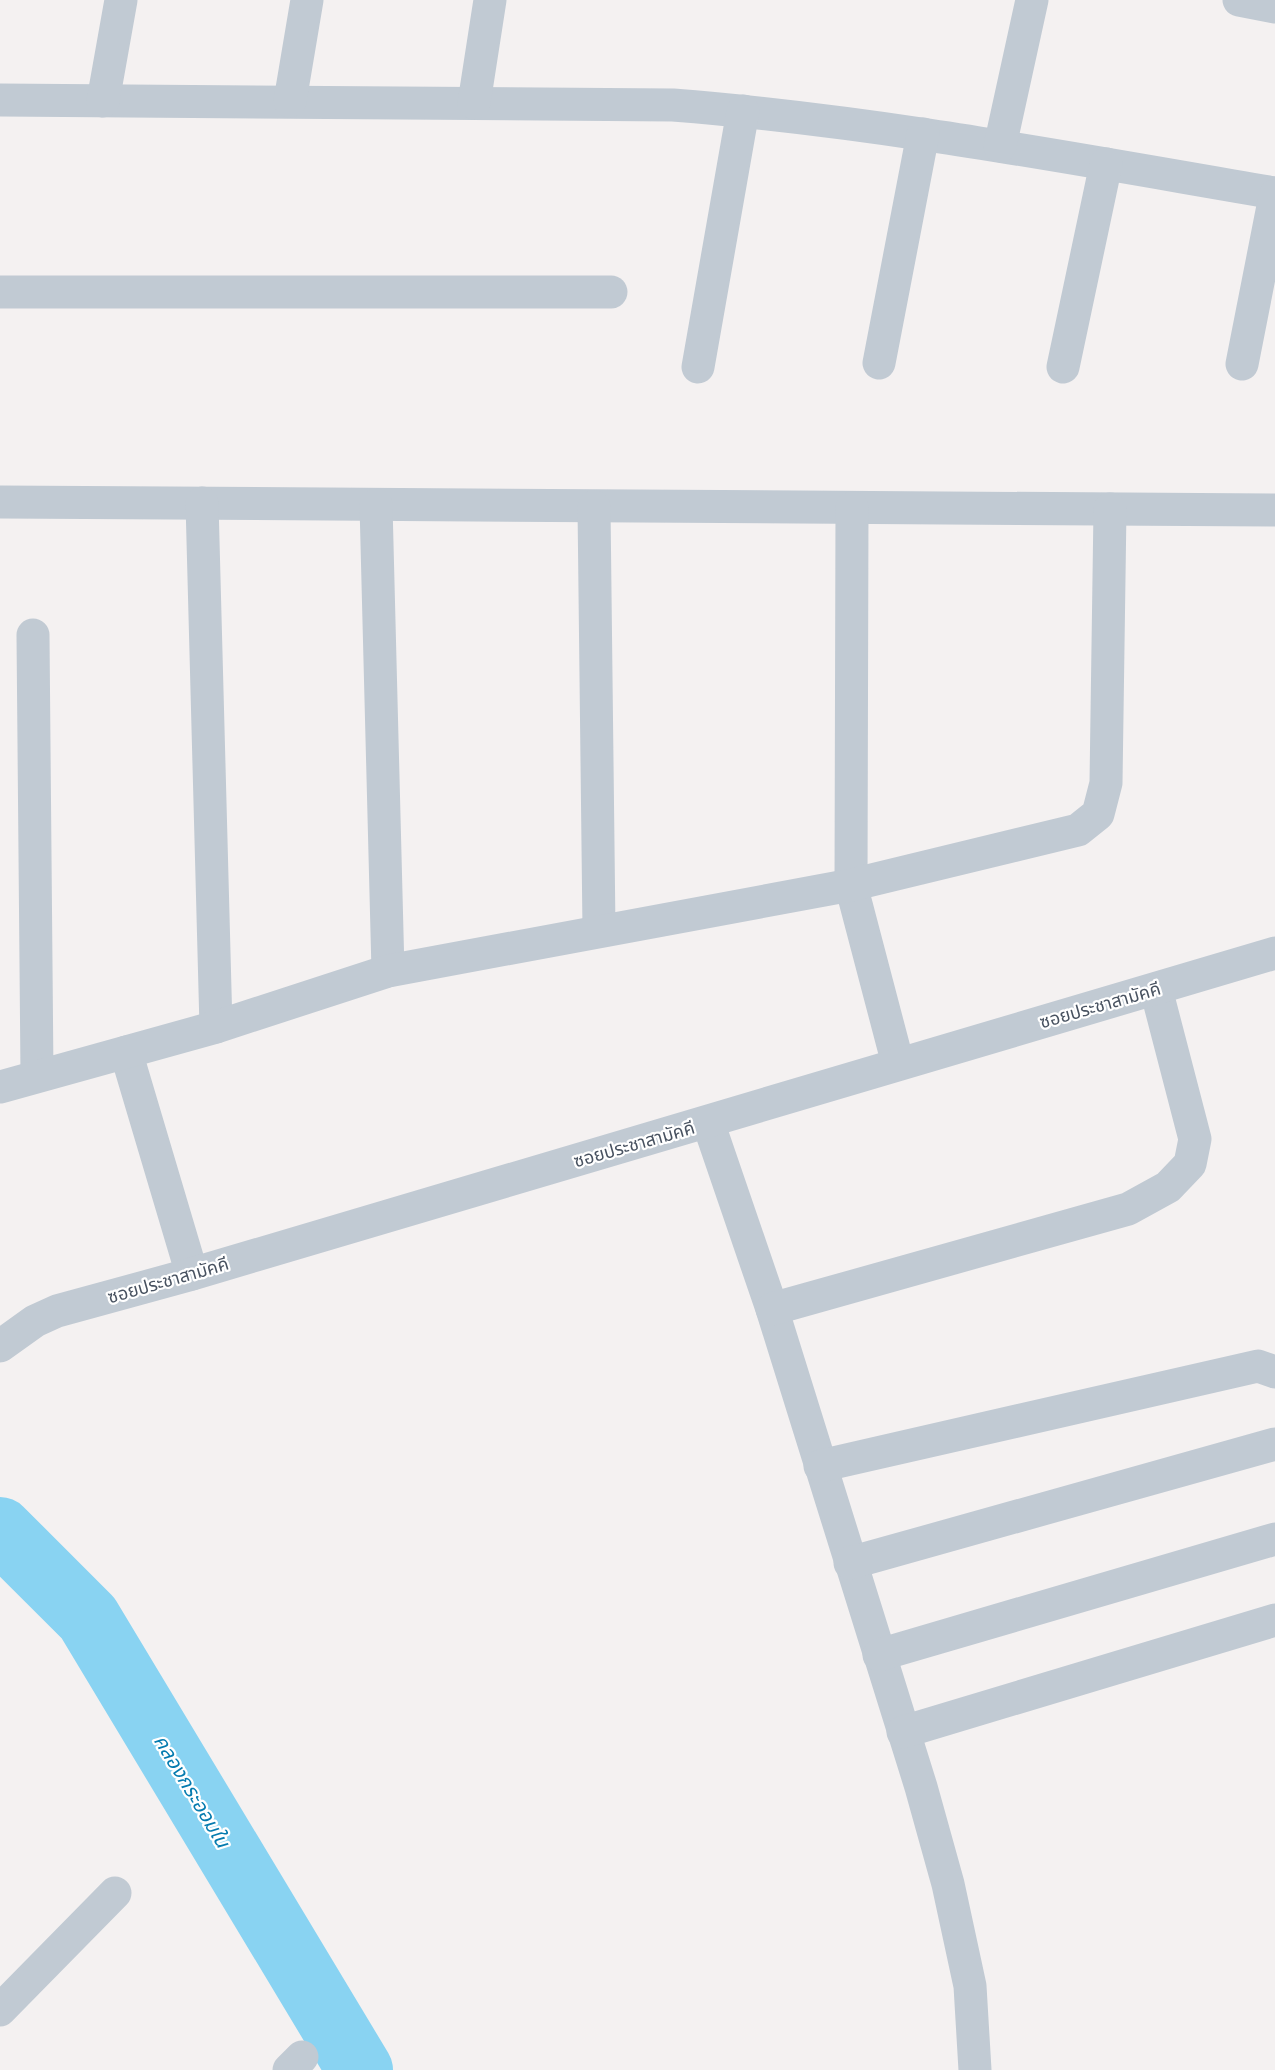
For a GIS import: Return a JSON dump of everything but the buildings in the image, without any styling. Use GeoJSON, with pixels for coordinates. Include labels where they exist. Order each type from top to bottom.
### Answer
{"type":"FeatureCollection","features":[{"type":"Feature","properties":{"kind":"street"},"geometry":{"type":"LineString","coordinates":[[103,100],[121,0]]}},
{"type":"Feature","properties":{"kind":"street"},"geometry":{"type":"LineString","coordinates":[[290,101],[307,0]]}},
{"type":"Feature","properties":{"kind":"street"},"geometry":{"type":"LineString","coordinates":[[474,103],[490,0]]}},
{"type":"Feature","properties":{"kind":"street"},"geometry":{"type":"LineString","coordinates":[[1000,146],[1032,0]]}},
{"type":"Feature","properties":{"kind":"street"},"geometry":{"type":"LineString","coordinates":[[1239,0],[1275,7]]}},
{"type":"Feature","properties":{"kind":"street"},"geometry":{"type":"LineString","coordinates":[[0,100],[674,105],[742,111],[923,134],[1275,194],[1242,364]]}},
{"type":"Feature","properties":{"kind":"street"},"geometry":{"type":"LineString","coordinates":[[698,367],[742,111]]}},
{"type":"Feature","properties":{"kind":"street"},"geometry":{"type":"LineString","coordinates":[[879,363],[923,134]]}},
{"type":"Feature","properties":{"kind":"street"},"geometry":{"type":"LineString","coordinates":[[1063,367],[1106,164]]}},
{"type":"Feature","properties":{"kind":"street"},"geometry":{"type":"LineString","coordinates":[[0,292],[611,292]]}},
{"type":"Feature","properties":{"kind":"street"},"geometry":{"type":"LineString","coordinates":[[0,502],[1275,510]]}},
{"type":"Feature","properties":{"kind":"street"},"geometry":{"type":"LineString","coordinates":[[202,503],[216,1027]]}},
{"type":"Feature","properties":{"kind":"street"},"geometry":{"type":"LineString","coordinates":[[376,505],[388,971]]}},
{"type":"Feature","properties":{"kind":"street"},"geometry":{"type":"LineString","coordinates":[[594,507],[599,930]]}},
{"type":"Feature","properties":{"kind":"street"},"geometry":{"type":"LineString","coordinates":[[852,508],[850,885],[898,1064]]}},
{"type":"Feature","properties":{"kind":"street"},"geometry":{"type":"LineString","coordinates":[[0,1087],[216,1027],[388,971],[850,885],[1078,830],[1098,814],[1106,783],[1110,509]]}},
{"type":"Feature","properties":{"kind":"street"},"geometry":{"type":"LineString","coordinates":[[33,635],[37,1076]]}},
{"type":"Feature","properties":{"kind":"street","name":"ซอยประชาสามัคคี"},"geometry":{"type":"LineString","coordinates":[[0,1346],[35,1321],[57,1311],[192,1274],[1275,954]]}},
{"type":"Feature","properties":{"kind":"street"},"geometry":{"type":"LineString","coordinates":[[772,1309],[1128,1209],[1168,1187],[1190,1164],[1195,1139],[1156,989]]}},
{"type":"Feature","properties":{"kind":"street"},"geometry":{"type":"LineString","coordinates":[[126,1052],[192,1274]]}},
{"type":"Feature","properties":{"kind":"street"},"geometry":{"type":"LineString","coordinates":[[708,1122],[772,1309],[948,1884],[970,1986],[975,2070]]}},
{"type":"Feature","properties":{"kind":"street"},"geometry":{"type":"LineString","coordinates":[[820,1466],[1258,1366],[1275,1372]]}},
{"type":"Feature","properties":{"kind":"street"},"geometry":{"type":"LineString","coordinates":[[850,1563],[1275,1444]]}},
{"type":"Feature","properties":{"kind":"street"},"geometry":{"type":"LineString","coordinates":[[879,1655],[1275,1539]]}},
{"type":"Feature","properties":{"kind":"street"},"geometry":{"type":"LineString","coordinates":[[903,1732],[1275,1620]]}},
{"type":"Feature","properties":{"kind":"street"},"geometry":{"type":"LineString","coordinates":[[0,2010],[115,1893]]}},
{"type":"Feature","properties":{"kind":"waterway","name":"คลองกระออมใน"},"geometry":{"type":"LineString","coordinates":[[0,1530],[88,1618],[360,2070]]}}]}
